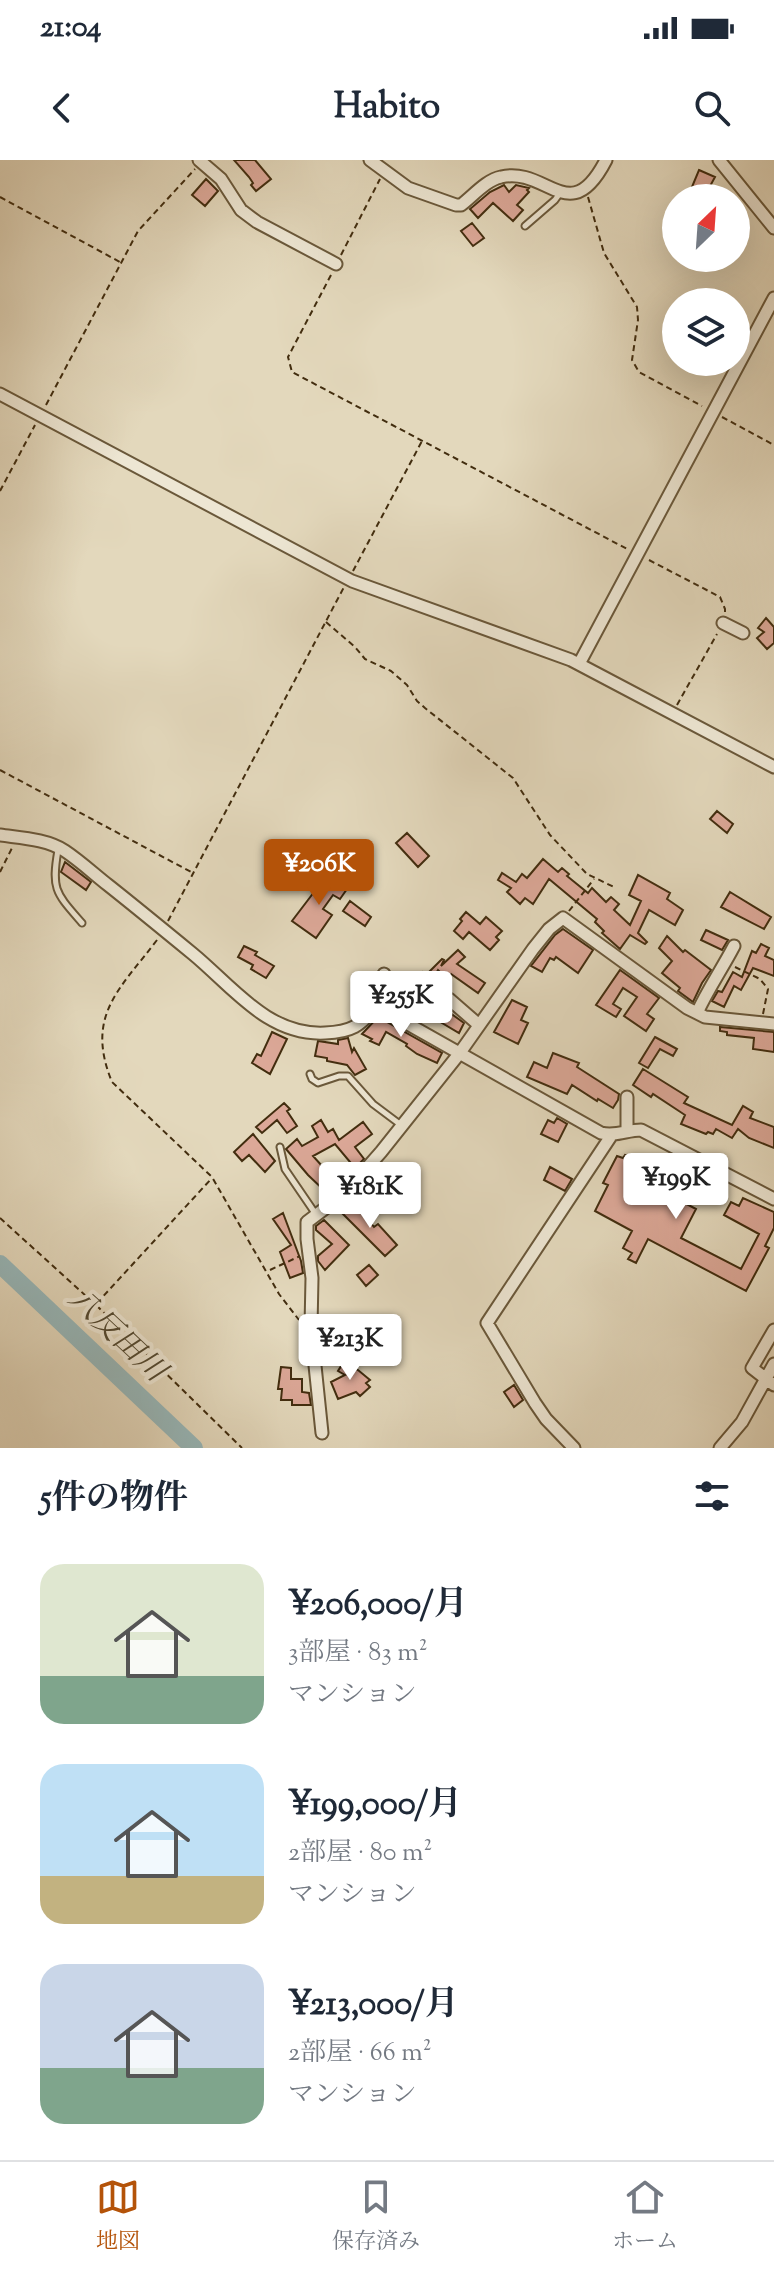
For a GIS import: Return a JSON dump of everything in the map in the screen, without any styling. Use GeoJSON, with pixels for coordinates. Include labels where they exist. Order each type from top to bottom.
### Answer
{"type":"FeatureCollection","features":[{"type":"Feature","properties":{"kind":"street"},"geometry":{"type":"LineString","coordinates":[[370,160],[408,188],[456,205],[461,205],[490,181],[505,176],[528,177],[556,193],[583,189],[599,174],[606,160]]}},
{"type":"Feature","properties":{"kind":"street"},"geometry":{"type":"LineString","coordinates":[[719,160],[774,228]]}},
{"type":"Feature","properties":{"kind":"street"},"geometry":{"type":"LineString","coordinates":[[200,161],[221,179],[241,210],[257,222],[336,264]]}},
{"type":"Feature","properties":{"kind":"street"},"geometry":{"type":"LineString","coordinates":[[579,664],[774,298]]}},
{"type":"Feature","properties":{"kind":"street"},"geometry":{"type":"LineString","coordinates":[[0,394],[348,579],[579,664],[774,767]]}},
{"type":"Feature","properties":{"kind":"street"},"geometry":{"type":"LineString","coordinates":[[723,623],[743,633]]}},
{"type":"Feature","properties":{"kind":"street"},"geometry":{"type":"LineString","coordinates":[[0,835],[59,848],[164,930],[262,1014],[289,1028],[312,1033],[339,1032],[366,1020],[376,1006],[601,1133],[611,1136],[627,1131],[650,1133],[774,1199]]}},
{"type":"Feature","properties":{"kind":"street"},"geometry":{"type":"LineString","coordinates":[[322,1433],[311,1327],[312,1278],[306,1225],[344,1194],[402,1125],[459,1054],[549,929],[564,918],[648,981],[705,1017],[774,1024]]}},
{"type":"Feature","properties":{"kind":"street"},"geometry":{"type":"LineString","coordinates":[[697,1013],[711,982],[719,975],[734,946]]}},
{"type":"Feature","properties":{"kind":"street"},"geometry":{"type":"LineString","coordinates":[[383,1010],[384,974]]}},
{"type":"Feature","properties":{"kind":"street"},"geometry":{"type":"LineString","coordinates":[[449,999],[479,1025]]}},
{"type":"Feature","properties":{"kind":"street"},"geometry":{"type":"LineString","coordinates":[[627,1097],[627,1131]]}},
{"type":"Feature","properties":{"kind":"street"},"geometry":{"type":"LineString","coordinates":[[574,1448],[546,1419],[487,1323],[611,1136]]}},
{"type":"Feature","properties":{"kind":"street"},"geometry":{"type":"LineString","coordinates":[[770,1382],[752,1368],[774,1330]]}},
{"type":"Feature","properties":{"kind":"street"},"geometry":{"type":"LineString","coordinates":[[720,1448],[770,1382],[774,1364]]}},
{"type":"Feature","properties":{"kind":"lane"},"geometry":{"type":"LineString","coordinates":[[525,226],[560,193]]}},
{"type":"Feature","properties":{"kind":"lane"},"geometry":{"type":"LineString","coordinates":[[59,848],[55,888],[82,923]]}},
{"type":"Feature","properties":{"kind":"lane"},"geometry":{"type":"LineString","coordinates":[[310,1074],[318,1083],[348,1076],[373,1104],[402,1125]]}},
{"type":"Feature","properties":{"kind":"lane"},"geometry":{"type":"LineString","coordinates":[[280,1147],[285,1169],[316,1214]]}},
{"type":"Feature","properties":{"kind":"path"},"geometry":{"type":"LineString","coordinates":[[0,491],[138,231],[200,161]]}},
{"type":"Feature","properties":{"kind":"path"},"geometry":{"type":"LineString","coordinates":[[385,171],[288,357],[288,365],[304,380],[720,597],[725,609],[723,623],[673,713]]}},
{"type":"Feature","properties":{"kind":"path"},"geometry":{"type":"LineString","coordinates":[[583,189],[604,253],[637,307],[634,366],[639,372],[774,445]]}},
{"type":"Feature","properties":{"kind":"path"},"geometry":{"type":"LineString","coordinates":[[0,197],[121,262]]}},
{"type":"Feature","properties":{"kind":"path"},"geometry":{"type":"LineString","coordinates":[[311,1327],[293,1313],[212,1177],[112,1082],[105,1063],[102,1031],[108,1007],[164,930],[422,441]]}},
{"type":"Feature","properties":{"kind":"path"},"geometry":{"type":"LineString","coordinates":[[326,622],[365,659],[391,671],[407,685],[417,701],[513,778],[550,835],[569,857],[594,879],[614,887]]}},
{"type":"Feature","properties":{"kind":"path"},"geometry":{"type":"LineString","coordinates":[[0,770],[194,873]]}},
{"type":"Feature","properties":{"kind":"path"},"geometry":{"type":"LineString","coordinates":[[0,872],[17,838]]}},
{"type":"Feature","properties":{"kind":"path"},"geometry":{"type":"LineString","coordinates":[[564,918],[594,879]]}},
{"type":"Feature","properties":{"kind":"path"},"geometry":{"type":"LineString","coordinates":[[725,962],[760,979],[768,989],[760,1022]]}},
{"type":"Feature","properties":{"kind":"path"},"geometry":{"type":"LineString","coordinates":[[96,1305],[212,1177]]}},
{"type":"Feature","properties":{"kind":"path"},"geometry":{"type":"LineString","coordinates":[[0,1218],[96,1305],[242,1448]]}},
{"type":"Feature","properties":{"kind":"path"},"geometry":{"type":"LineString","coordinates":[[267,1271],[308,1252]]}},
{"type":"Feature","properties":{"kind":"building"},"geometry":{"type":"Polygon","coordinates":[[[234,160],[255,160],[271,179],[256,191],[234,160]]]}},
{"type":"Feature","properties":{"kind":"building"},"geometry":{"type":"Polygon","coordinates":[[[699,170],[715,177],[711,184],[693,184],[699,170]]]}},
{"type":"Feature","properties":{"kind":"building"},"geometry":{"type":"Polygon","coordinates":[[[206,179],[218,191],[205,206],[192,195],[206,179]]]}},
{"type":"Feature","properties":{"kind":"building"},"geometry":{"type":"Polygon","coordinates":[[[504,185],[509,192],[516,185],[529,188],[517,205],[523,210],[513,221],[493,203],[478,218],[470,209],[504,185]]]}},
{"type":"Feature","properties":{"kind":"building"},"geometry":{"type":"Polygon","coordinates":[[[472,223],[484,238],[473,246],[461,231],[472,223]]]}},
{"type":"Feature","properties":{"kind":"building"},"geometry":{"type":"Polygon","coordinates":[[[766,618],[774,627],[774,643],[767,649],[757,638],[764,632],[758,628],[766,618]]]}},
{"type":"Feature","properties":{"kind":"building"},"geometry":{"type":"Polygon","coordinates":[[[717,811],[733,824],[727,833],[710,819],[717,811]]]}},
{"type":"Feature","properties":{"kind":"building"},"geometry":{"type":"Polygon","coordinates":[[[407,833],[429,856],[418,867],[396,843],[407,833]]]}},
{"type":"Feature","properties":{"kind":"building"},"geometry":{"type":"Polygon","coordinates":[[[543,859],[558,872],[562,868],[588,893],[592,888],[606,902],[611,897],[619,904],[614,910],[630,925],[641,901],[629,895],[638,875],[670,893],[667,899],[683,910],[675,925],[649,910],[638,933],[647,942],[645,944],[630,935],[620,949],[602,933],[604,931],[595,922],[597,919],[549,879],[533,904],[525,898],[520,904],[507,892],[511,888],[498,880],[502,873],[516,882],[522,874],[527,878],[543,859]]]}},
{"type":"Feature","properties":{"kind":"building"},"geometry":{"type":"Polygon","coordinates":[[[65,862],[91,882],[86,890],[61,872],[65,862]]]}},
{"type":"Feature","properties":{"kind":"building"},"geometry":{"type":"Polygon","coordinates":[[[327,875],[347,889],[340,899],[333,895],[323,909],[332,915],[316,938],[292,921],[327,875]]]}},
{"type":"Feature","properties":{"kind":"building"},"geometry":{"type":"Polygon","coordinates":[[[730,892],[771,917],[764,929],[721,907],[730,892]]]}},
{"type":"Feature","properties":{"kind":"building"},"geometry":{"type":"Polygon","coordinates":[[[350,901],[371,917],[365,926],[343,911],[350,901]]]}},
{"type":"Feature","properties":{"kind":"building"},"geometry":{"type":"Polygon","coordinates":[[[466,912],[480,924],[486,917],[502,931],[490,950],[469,932],[463,939],[454,931],[466,912]]]}},
{"type":"Feature","properties":{"kind":"building"},"geometry":{"type":"Polygon","coordinates":[[[563,929],[593,950],[578,973],[556,957],[554,960],[550,958],[542,972],[531,966],[555,935],[563,929]]]}},
{"type":"Feature","properties":{"kind":"building"},"geometry":{"type":"Polygon","coordinates":[[[706,930],[728,940],[722,950],[701,940],[706,930]]]}},
{"type":"Feature","properties":{"kind":"building"},"geometry":{"type":"Polygon","coordinates":[[[667,936],[683,952],[685,950],[711,970],[693,1002],[662,973],[672,961],[659,948],[667,936]]]}},
{"type":"Feature","properties":{"kind":"building"},"geometry":{"type":"Polygon","coordinates":[[[761,944],[769,948],[765,956],[774,960],[774,976],[753,968],[741,990],[734,986],[724,1007],[712,1001],[718,991],[722,992],[733,972],[742,977],[752,951],[756,953],[761,944]]]}},
{"type":"Feature","properties":{"kind":"building"},"geometry":{"type":"Polygon","coordinates":[[[244,946],[274,966],[266,978],[251,969],[253,965],[238,957],[244,946]]]}},
{"type":"Feature","properties":{"kind":"building"},"geometry":{"type":"Polygon","coordinates":[[[458,950],[465,957],[457,964],[485,983],[478,993],[451,974],[446,978],[438,970],[422,997],[464,1023],[459,1033],[437,1020],[439,1017],[411,1002],[407,1007],[398,999],[408,986],[413,990],[423,972],[427,974],[442,959],[441,966],[458,950]]]}},
{"type":"Feature","properties":{"kind":"building"},"geometry":{"type":"Polygon","coordinates":[[[620,970],[659,998],[647,1014],[654,1019],[646,1031],[624,1016],[637,997],[623,988],[613,1004],[621,1009],[616,1017],[596,1005],[620,970]]]}},
{"type":"Feature","properties":{"kind":"building"},"geometry":{"type":"Polygon","coordinates":[[[512,1000],[527,1007],[521,1020],[528,1023],[518,1044],[494,1032],[512,1000]]]}},
{"type":"Feature","properties":{"kind":"building"},"geometry":{"type":"Polygon","coordinates":[[[378,1017],[442,1053],[437,1063],[417,1054],[386,1032],[379,1045],[370,1041],[372,1039],[362,1034],[378,1017]]]}},
{"type":"Feature","properties":{"kind":"building"},"geometry":{"type":"Polygon","coordinates":[[[720,1027],[774,1032],[774,1052],[753,1049],[754,1038],[727,1035],[727,1032],[720,1031],[720,1027]]]}},
{"type":"Feature","properties":{"kind":"building"},"geometry":{"type":"Polygon","coordinates":[[[272,1032],[287,1039],[270,1074],[252,1063],[257,1054],[261,1056],[272,1032]]]}},
{"type":"Feature","properties":{"kind":"building"},"geometry":{"type":"Polygon","coordinates":[[[655,1037],[677,1049],[673,1056],[660,1049],[648,1068],[639,1063],[655,1037]]]}},
{"type":"Feature","properties":{"kind":"building"},"geometry":{"type":"Polygon","coordinates":[[[348,1038],[352,1052],[354,1048],[366,1069],[355,1075],[347,1065],[315,1056],[318,1041],[338,1044],[338,1040],[348,1038]]]}},
{"type":"Feature","properties":{"kind":"building"},"geometry":{"type":"Polygon","coordinates":[[[553,1053],[579,1063],[577,1067],[619,1094],[613,1108],[572,1085],[567,1094],[527,1077],[534,1062],[547,1068],[553,1053]]]}},
{"type":"Feature","properties":{"kind":"building"},"geometry":{"type":"Polygon","coordinates":[[[643,1069],[688,1097],[684,1103],[732,1125],[743,1106],[753,1112],[750,1118],[774,1127],[774,1148],[749,1138],[738,1129],[732,1138],[716,1129],[713,1134],[706,1134],[681,1124],[685,1115],[633,1085],[643,1069]]]}},
{"type":"Feature","properties":{"kind":"building"},"geometry":{"type":"Polygon","coordinates":[[[284,1103],[297,1126],[287,1133],[277,1120],[262,1133],[256,1127],[284,1103]]]}},
{"type":"Feature","properties":{"kind":"building"},"geometry":{"type":"Polygon","coordinates":[[[557,1118],[567,1124],[558,1142],[541,1134],[548,1120],[554,1123],[557,1118]]]}},
{"type":"Feature","properties":{"kind":"building"},"geometry":{"type":"Polygon","coordinates":[[[321,1120],[328,1132],[333,1129],[339,1140],[363,1122],[372,1134],[355,1147],[364,1159],[355,1168],[335,1144],[313,1156],[340,1186],[329,1195],[286,1149],[297,1139],[302,1146],[318,1137],[312,1126],[321,1120]]]}},
{"type":"Feature","properties":{"kind":"building"},"geometry":{"type":"Polygon","coordinates":[[[253,1134],[275,1161],[265,1172],[249,1155],[242,1161],[234,1152],[253,1134]]]}},
{"type":"Feature","properties":{"kind":"building"},"geometry":{"type":"Polygon","coordinates":[[[625,1155],[665,1176],[657,1191],[696,1209],[681,1238],[741,1269],[759,1234],[724,1215],[731,1202],[739,1206],[743,1198],[774,1212],[774,1228],[765,1246],[769,1248],[746,1291],[648,1239],[636,1263],[628,1259],[632,1253],[623,1248],[632,1231],[595,1211],[608,1185],[603,1183],[617,1156],[623,1158],[625,1155]]]}},
{"type":"Feature","properties":{"kind":"building"},"geometry":{"type":"Polygon","coordinates":[[[550,1167],[572,1179],[565,1191],[544,1180],[550,1167]]]}},
{"type":"Feature","properties":{"kind":"building"},"geometry":{"type":"Polygon","coordinates":[[[354,1204],[374,1227],[378,1224],[397,1245],[385,1256],[342,1213],[354,1204]]]}},
{"type":"Feature","properties":{"kind":"building"},"geometry":{"type":"Polygon","coordinates":[[[283,1213],[303,1273],[290,1278],[280,1252],[291,1245],[273,1219],[283,1213]]]}},
{"type":"Feature","properties":{"kind":"building"},"geometry":{"type":"Polygon","coordinates":[[[324,1220],[349,1245],[325,1270],[318,1256],[332,1244],[316,1230],[316,1226],[324,1220]]]}},
{"type":"Feature","properties":{"kind":"building"},"geometry":{"type":"Polygon","coordinates":[[[369,1265],[378,1275],[366,1286],[357,1275],[369,1265]]]}},
{"type":"Feature","properties":{"kind":"building"},"geometry":{"type":"Polygon","coordinates":[[[340,1325],[385,1345],[377,1361],[353,1349],[351,1354],[340,1349],[342,1344],[333,1340],[340,1325]]]}},
{"type":"Feature","properties":{"kind":"building"},"geometry":{"type":"Polygon","coordinates":[[[343,1363],[370,1380],[366,1383],[370,1387],[360,1396],[356,1392],[338,1399],[331,1382],[345,1375],[338,1371],[343,1363]]]}},
{"type":"Feature","properties":{"kind":"building"},"geometry":{"type":"Polygon","coordinates":[[[281,1367],[291,1368],[291,1379],[302,1379],[302,1392],[309,1393],[311,1405],[292,1405],[292,1400],[281,1400],[282,1389],[278,1389],[281,1367]]]}},
{"type":"Feature","properties":{"kind":"building"},"geometry":{"type":"Polygon","coordinates":[[[514,1385],[523,1400],[514,1407],[504,1392],[514,1385]]]}},
{"type":"Feature","properties":{"kind":"waterway","name":"八反田川"},"geometry":{"type":"LineString","coordinates":[[0,1264],[194,1448]]}}]}
